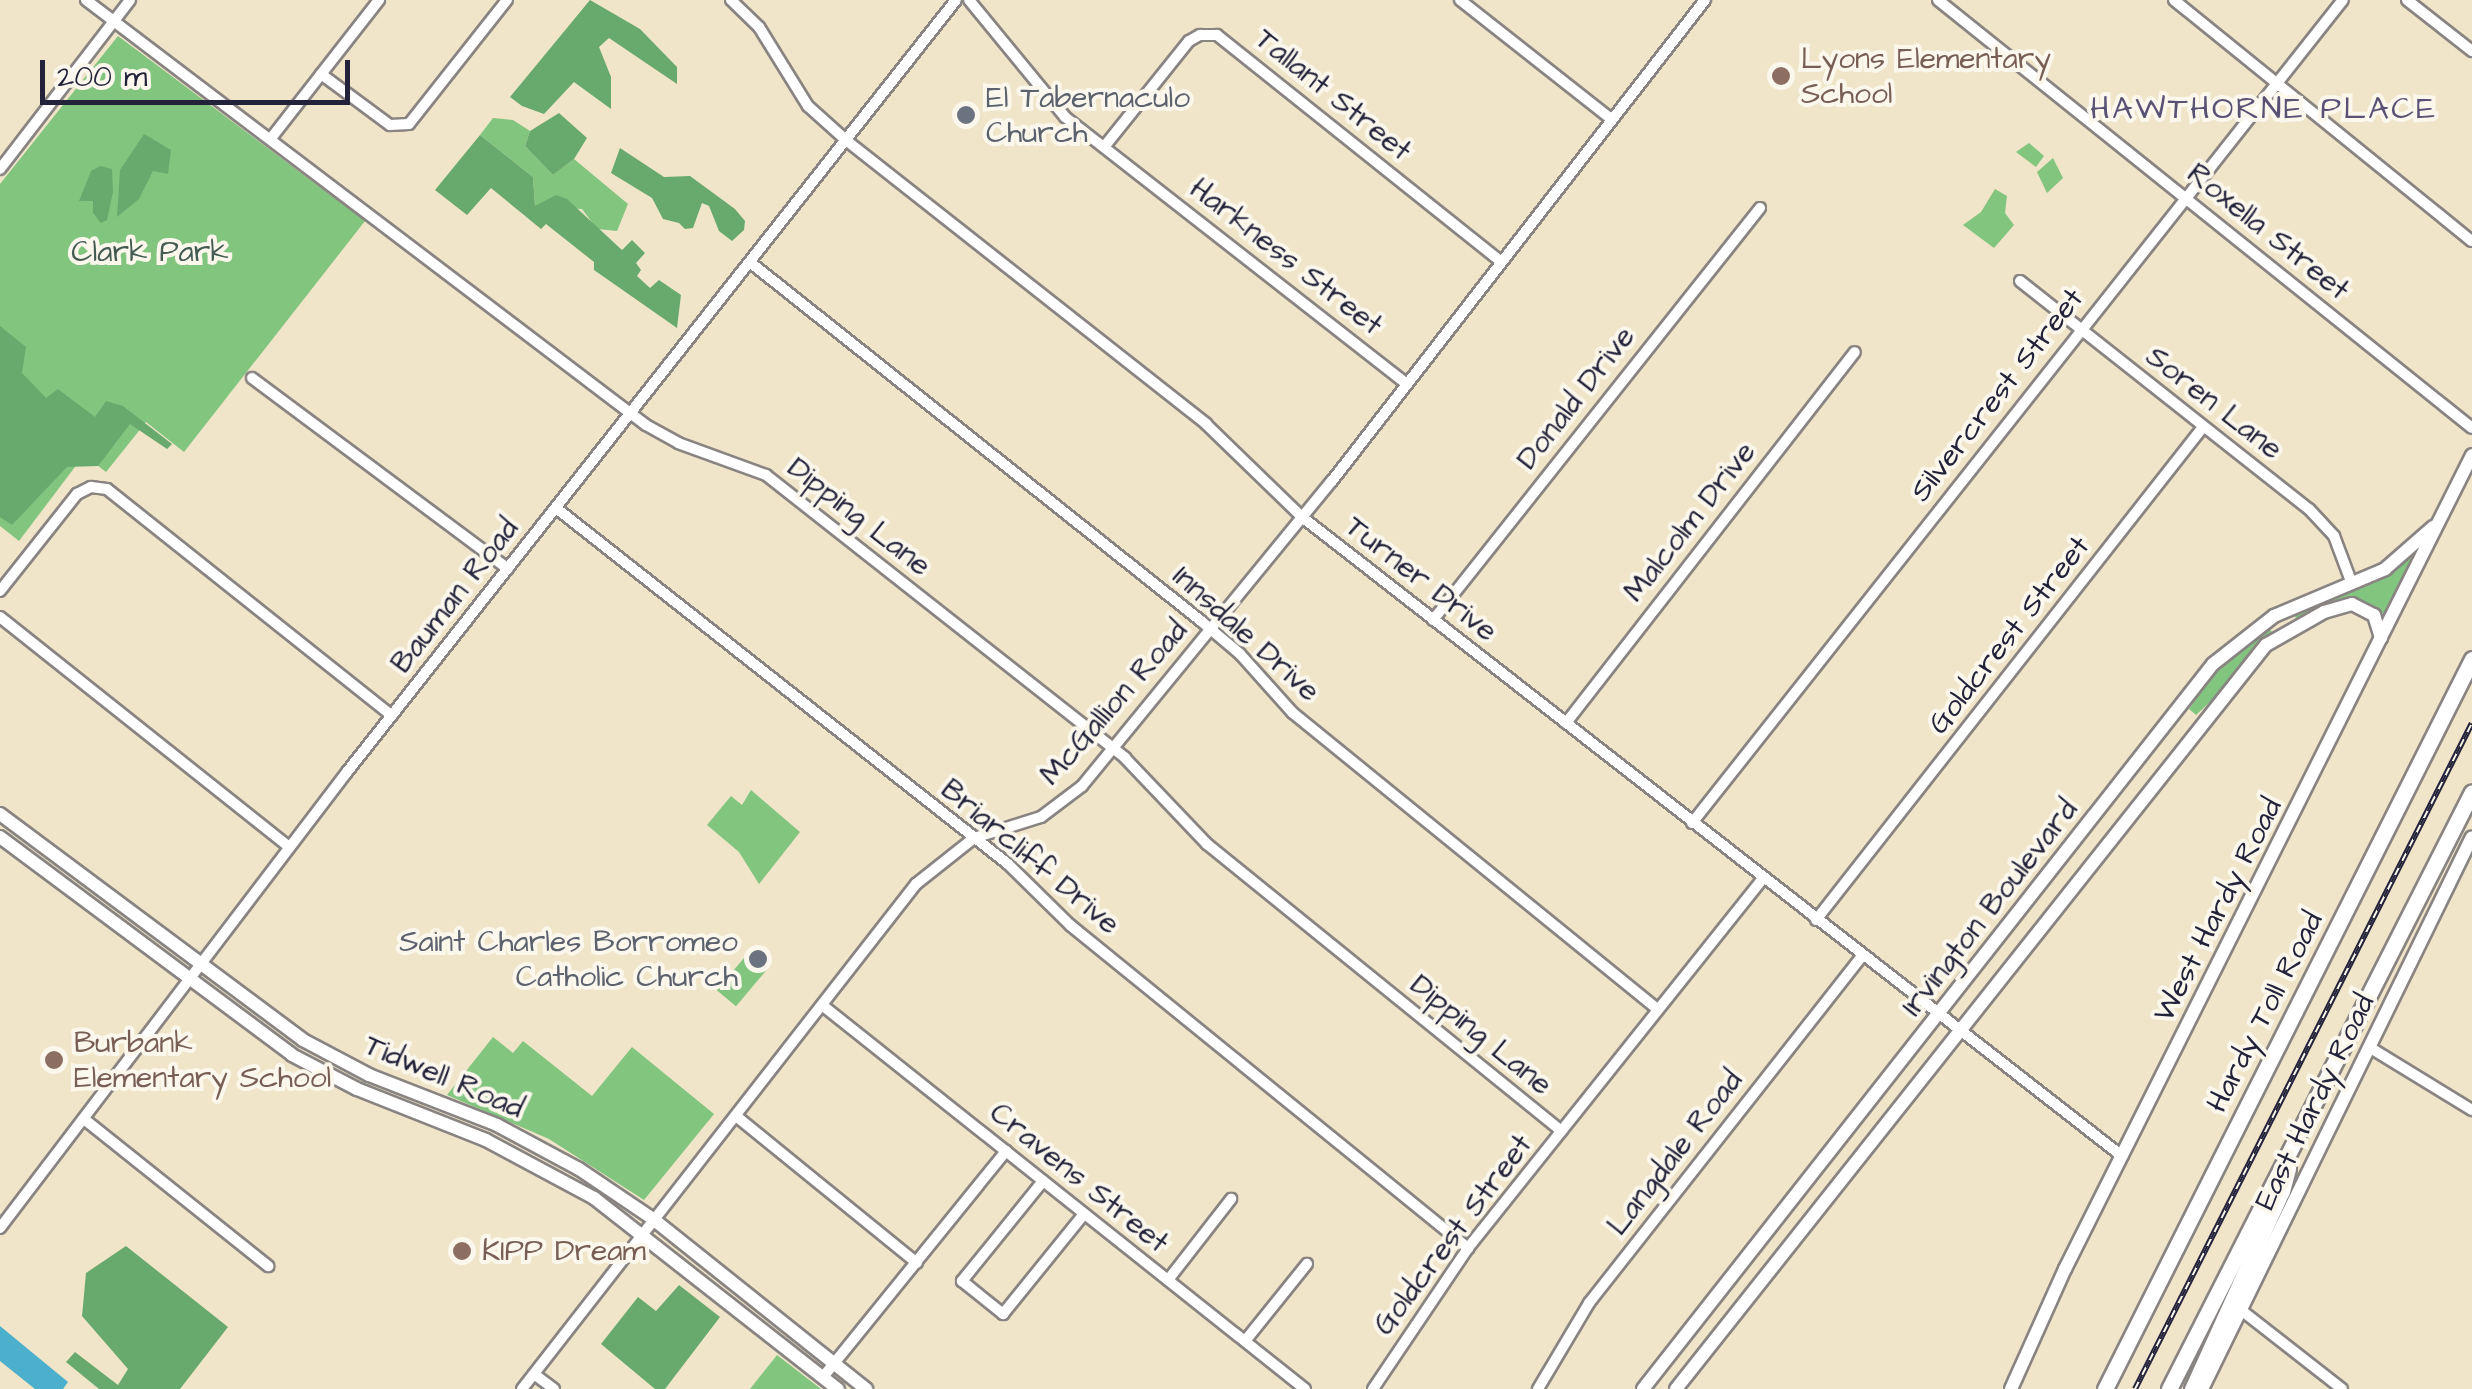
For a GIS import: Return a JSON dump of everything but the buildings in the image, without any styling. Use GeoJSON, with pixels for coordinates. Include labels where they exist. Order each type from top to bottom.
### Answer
{"type":"FeatureCollection","features":[{"type":"Feature","properties":{"kind":"highway","name":"Hardy Toll Road"},"geometry":{"type":"LineString","coordinates":[[2105,1389],[2472,659]]}},
{"type":"Feature","properties":{"kind":"highway"},"geometry":{"type":"LineString","coordinates":[[2169,1389],[2472,792]]}},
{"type":"Feature","properties":{"kind":"highway"},"geometry":{"type":"LineString","coordinates":[[2192,1389],[2282,1191],[2296,1135]]}},
{"type":"Feature","properties":{"kind":"main road","name":"West Hardy Road"},"geometry":{"type":"LineString","coordinates":[[2010,1389],[2122,1156],[2382,638],[2433,527],[2472,455]]}},
{"type":"Feature","properties":{"kind":"main road","name":"Irvington Boulevard"},"geometry":{"type":"LineString","coordinates":[[1643,1389],[2212,664],[2274,616],[2400,559],[2433,527]]}},
{"type":"Feature","properties":{"kind":"main road","name":"Irvington Boulevard"},"geometry":{"type":"LineString","coordinates":[[1676,1389],[2242,671],[2283,633],[2352,604],[2374,615],[2382,638]]}},
{"type":"Feature","properties":{"kind":"main road"},"geometry":{"type":"LineString","coordinates":[[2274,616],[2283,633]]}},
{"type":"Feature","properties":{"kind":"main road"},"geometry":{"type":"LineString","coordinates":[[2171,719],[2192,734]]}},
{"type":"Feature","properties":{"kind":"main road","name":"Tidwell Road"},"geometry":{"type":"LineString","coordinates":[[0,814],[85,882],[303,1040],[369,1075],[532,1142],[653,1219],[866,1389]]}},
{"type":"Feature","properties":{"kind":"main road","name":"East Hardy Road"},"geometry":{"type":"LineString","coordinates":[[2202,1389],[2472,836]]}},
{"type":"Feature","properties":{"kind":"main road","name":"Tidwell Road"},"geometry":{"type":"LineString","coordinates":[[0,837],[292,1055],[356,1090],[524,1158],[594,1198],[838,1389]]}},
{"type":"Feature","properties":{"kind":"main road"},"geometry":{"type":"LineString","coordinates":[[75,896],[85,882]]}},
{"type":"Feature","properties":{"kind":"main road"},"geometry":{"type":"LineString","coordinates":[[2024,905],[2045,919]]}},
{"type":"Feature","properties":{"kind":"main road"},"geometry":{"type":"LineString","coordinates":[[292,1055],[303,1040]]}},
{"type":"Feature","properties":{"kind":"main road"},"geometry":{"type":"LineString","coordinates":[[421,1115],[434,1099]]}},
{"type":"Feature","properties":{"kind":"main road"},"geometry":{"type":"LineString","coordinates":[[524,1158],[532,1142]]}},
{"type":"Feature","properties":{"kind":"main road"},"geometry":{"type":"LineString","coordinates":[[1823,1161],[1842,1177]]}},
{"type":"Feature","properties":{"kind":"main road"},"geometry":{"type":"LineString","coordinates":[[1704,1310],[1726,1326]]}},
{"type":"Feature","properties":{"kind":"street","name":"Dipping Lane"},"geometry":{"type":"LineString","coordinates":[[86,0],[272,137],[632,414],[678,443],[766,475],[1114,749],[1207,844],[1561,1132]]}},
{"type":"Feature","properties":{"kind":"street"},"geometry":{"type":"LineString","coordinates":[[0,169],[130,0]]}},
{"type":"Feature","properties":{"kind":"street"},"geometry":{"type":"LineString","coordinates":[[272,137],[379,0]]}},
{"type":"Feature","properties":{"kind":"street"},"geometry":{"type":"LineString","coordinates":[[321,74],[390,125],[408,124],[507,0]]}},
{"type":"Feature","properties":{"kind":"street","name":"Turner Drive"},"geometry":{"type":"LineString","coordinates":[[731,0],[759,27],[808,106],[846,141],[1206,424],[1302,517],[2122,1156]]}},
{"type":"Feature","properties":{"kind":"street","name":"Bauman Road"},"geometry":{"type":"LineString","coordinates":[[0,1228],[289,846],[956,0]]}},
{"type":"Feature","properties":{"kind":"street","name":"Harkness Street"},"geometry":{"type":"LineString","coordinates":[[969,0],[1049,101],[1406,383]]}},
{"type":"Feature","properties":{"kind":"street"},"geometry":{"type":"LineString","coordinates":[[1460,0],[1611,119]]}},
{"type":"Feature","properties":{"kind":"street","name":"McGallion Road"},"geometry":{"type":"LineString","coordinates":[[522,1389],[916,884],[974,838],[1028,822],[1062,805],[1114,749],[1302,517],[1705,0]]}},
{"type":"Feature","properties":{"kind":"street","name":"Roxella Street"},"geometry":{"type":"LineString","coordinates":[[1938,0],[2472,428]]}},
{"type":"Feature","properties":{"kind":"street"},"geometry":{"type":"LineString","coordinates":[[2174,0],[2472,241]]}},
{"type":"Feature","properties":{"kind":"street","name":"Silvercrest Street"},"geometry":{"type":"LineString","coordinates":[[1692,823],[2343,0]]}},
{"type":"Feature","properties":{"kind":"street"},"geometry":{"type":"LineString","coordinates":[[2407,0],[2472,51]]}},
{"type":"Feature","properties":{"kind":"street","name":"Tallant Street"},"geometry":{"type":"LineString","coordinates":[[1104,147],[1189,41],[1200,35],[1216,36],[1500,261]]}},
{"type":"Feature","properties":{"kind":"street","name":"Donald Drive"},"geometry":{"type":"LineString","coordinates":[[1433,620],[1760,208]]}},
{"type":"Feature","properties":{"kind":"street","name":"Innsdale Drive"},"geometry":{"type":"LineString","coordinates":[[751,263],[1212,630],[1294,713],[1657,1009]]}},
{"type":"Feature","properties":{"kind":"street","name":"Soren Lane"},"geometry":{"type":"LineString","coordinates":[[2020,281],[2322,522],[2344,558],[2352,584]]}},
{"type":"Feature","properties":{"kind":"street","name":"Malcolm Drive"},"geometry":{"type":"LineString","coordinates":[[1566,723],[1855,352]]}},
{"type":"Feature","properties":{"kind":"street"},"geometry":{"type":"LineString","coordinates":[[252,378],[508,569]]}},
{"type":"Feature","properties":{"kind":"street","name":"Goldcrest Street"},"geometry":{"type":"LineString","coordinates":[[1816,920],[2203,427]]}},
{"type":"Feature","properties":{"kind":"street"},"geometry":{"type":"LineString","coordinates":[[0,591],[77,494],[91,488],[107,489],[392,716]]}},
{"type":"Feature","properties":{"kind":"street","name":"Briarcliff Drive"},"geometry":{"type":"LineString","coordinates":[[556,508],[1028,881],[1070,925],[1468,1248]]}},
{"type":"Feature","properties":{"kind":"street"},"geometry":{"type":"LineString","coordinates":[[0,617],[289,846]]}},
{"type":"Feature","properties":{"kind":"street","name":"Goldcrest Street"},"geometry":{"type":"LineString","coordinates":[[1373,1389],[1468,1248],[1763,878]]}},
{"type":"Feature","properties":{"kind":"street","name":"Langdale Road"},"geometry":{"type":"LineString","coordinates":[[1538,1389],[1589,1303],[1862,956]]}},
{"type":"Feature","properties":{"kind":"street","name":"Cravens Street"},"geometry":{"type":"LineString","coordinates":[[822,1006],[1305,1389]]}},
{"type":"Feature","properties":{"kind":"street"},"geometry":{"type":"LineString","coordinates":[[2369,1046],[2472,1110]]}},
{"type":"Feature","properties":{"kind":"street"},"geometry":{"type":"LineString","coordinates":[[736,1116],[917,1263]]}},
{"type":"Feature","properties":{"kind":"street"},"geometry":{"type":"LineString","coordinates":[[84,1120],[268,1266]]}},
{"type":"Feature","properties":{"kind":"street"},"geometry":{"type":"LineString","coordinates":[[823,1377],[1006,1151]]}},
{"type":"Feature","properties":{"kind":"street"},"geometry":{"type":"LineString","coordinates":[[1042,1181],[962,1281],[1003,1314],[1084,1214]]}},
{"type":"Feature","properties":{"kind":"street"},"geometry":{"type":"LineString","coordinates":[[1168,1280],[1231,1199]]}},
{"type":"Feature","properties":{"kind":"street"},"geometry":{"type":"LineString","coordinates":[[1245,1341],[1307,1264]]}},
{"type":"Feature","properties":{"kind":"street"},"geometry":{"type":"LineString","coordinates":[[2241,1310],[2342,1389]]}},
{"type":"Feature","properties":{"kind":"street"},"geometry":{"type":"LineString","coordinates":[[534,1374],[554,1389]]}},
{"type":"Feature","properties":{"kind":"green space"},"geometry":{"type":"Polygon","coordinates":[[[590,0],[640,29],[677,67],[677,84],[609,38],[599,47],[611,77],[611,109],[574,82],[544,114],[522,106],[510,97],[590,0]]]}},
{"type":"Feature","properties":{"kind":"green space","name":"Clark Park"},"geometry":{"type":"Polygon","coordinates":[[[118,36],[365,221],[184,452],[146,422],[106,472],[84,455],[19,541],[0,526],[0,184],[118,36]]]}},
{"type":"Feature","properties":{"kind":"green space"},"geometry":{"type":"Polygon","coordinates":[[[559,113],[587,138],[574,159],[553,175],[525,146],[530,131],[559,113]]]}},
{"type":"Feature","properties":{"kind":"green space"},"geometry":{"type":"Polygon","coordinates":[[[493,118],[513,120],[530,131],[525,146],[553,175],[574,159],[628,204],[617,231],[597,229],[582,209],[535,206],[533,177],[480,135],[493,118]]]}},
{"type":"Feature","properties":{"kind":"green space"},"geometry":{"type":"Polygon","coordinates":[[[144,134],[171,150],[168,174],[153,171],[139,199],[117,217],[120,170],[144,134]]]}},
{"type":"Feature","properties":{"kind":"green space"},"geometry":{"type":"Polygon","coordinates":[[[480,135],[533,177],[535,206],[556,195],[567,199],[622,250],[632,240],[645,253],[636,263],[641,270],[637,276],[650,288],[659,280],[681,295],[677,328],[594,270],[594,262],[546,224],[541,229],[491,188],[467,215],[435,190],[480,135]]]}},
{"type":"Feature","properties":{"kind":"green space"},"geometry":{"type":"Polygon","coordinates":[[[2029,143],[2044,156],[2036,167],[2016,152],[2029,143]]]}},
{"type":"Feature","properties":{"kind":"green space"},"geometry":{"type":"Polygon","coordinates":[[[620,148],[664,177],[690,176],[735,209],[745,221],[744,230],[732,241],[719,231],[709,206],[702,203],[693,228],[685,229],[663,219],[652,198],[611,173],[620,148]]]}},
{"type":"Feature","properties":{"kind":"green space"},"geometry":{"type":"Polygon","coordinates":[[[2053,158],[2063,178],[2047,193],[2037,172],[2053,158]]]}},
{"type":"Feature","properties":{"kind":"green space"},"geometry":{"type":"Polygon","coordinates":[[[100,166],[112,169],[113,192],[107,220],[101,223],[93,213],[93,201],[79,201],[91,171],[100,166]]]}},
{"type":"Feature","properties":{"kind":"green space"},"geometry":{"type":"Polygon","coordinates":[[[1995,189],[2007,196],[2005,213],[2014,225],[1994,248],[1963,225],[1981,212],[1995,189]]]}},
{"type":"Feature","properties":{"kind":"green space"},"geometry":{"type":"Polygon","coordinates":[[[0,326],[26,347],[22,373],[46,398],[58,389],[95,417],[106,401],[123,406],[172,444],[167,449],[130,424],[98,466],[67,467],[12,525],[0,517],[0,326]]]}},
{"type":"Feature","properties":{"kind":"green space"},"geometry":{"type":"Polygon","coordinates":[[[2410,558],[2413,561],[2386,615],[2355,600],[2296,618],[2293,613],[2362,587],[2410,558]]]}},
{"type":"Feature","properties":{"kind":"green space"},"geometry":{"type":"Polygon","coordinates":[[[2268,627],[2272,632],[2211,701],[2196,715],[2189,709],[2217,669],[2268,627]]]}},
{"type":"Feature","properties":{"kind":"green space"},"geometry":{"type":"Polygon","coordinates":[[[751,790],[800,832],[759,884],[739,852],[707,825],[731,796],[742,805],[751,790]]]}},
{"type":"Feature","properties":{"kind":"green space"},"geometry":{"type":"Polygon","coordinates":[[[749,952],[768,968],[736,1006],[717,990],[749,952]]]}},
{"type":"Feature","properties":{"kind":"green space"},"geometry":{"type":"Polygon","coordinates":[[[493,1037],[513,1053],[523,1041],[592,1096],[632,1047],[714,1114],[644,1200],[549,1139],[447,1095],[493,1037]]]}},
{"type":"Feature","properties":{"kind":"green space"},"geometry":{"type":"Polygon","coordinates":[[[126,1246],[228,1327],[180,1389],[99,1389],[66,1362],[75,1352],[118,1385],[128,1369],[82,1316],[86,1273],[126,1246]]]}},
{"type":"Feature","properties":{"kind":"green space"},"geometry":{"type":"Polygon","coordinates":[[[679,1285],[720,1317],[665,1389],[655,1389],[601,1344],[638,1297],[656,1311],[679,1285]]]}},
{"type":"Feature","properties":{"kind":"green space"},"geometry":{"type":"Polygon","coordinates":[[[777,1355],[821,1389],[750,1389],[777,1355]]]}},
{"type":"Feature","properties":{"kind":"water"},"geometry":{"type":"Polygon","coordinates":[[[0,1326],[68,1382],[63,1389],[35,1389],[0,1361],[0,1326]]]}},
{"type":"Feature","properties":{"kind":"railway"},"geometry":{"type":"LineString","coordinates":[[2135,1389],[2472,723]]}},
{"type":"Feature","properties":{"kind":"place","name":"Lyons Elementary School"},"geometry":{"type":"Point","coordinates":[1781,76]}},
{"type":"Feature","properties":{"kind":"place","name":"El Tabernaculo Church"},"geometry":{"type":"Point","coordinates":[966,115]}},
{"type":"Feature","properties":{"kind":"place","name":"Saint Charles Borromeo Catholic Church"},"geometry":{"type":"Point","coordinates":[758,959]}},
{"type":"Feature","properties":{"kind":"place","name":"Burbank Elementary School"},"geometry":{"type":"Point","coordinates":[54,1060]}},
{"type":"Feature","properties":{"kind":"place","name":"KIPP Dream"},"geometry":{"type":"Point","coordinates":[462,1251]}},
{"type":"Feature","properties":{"kind":"district","name":"HAWTHORNE PLACE"},"geometry":{"type":"Point","coordinates":[2264,109]}}]}
